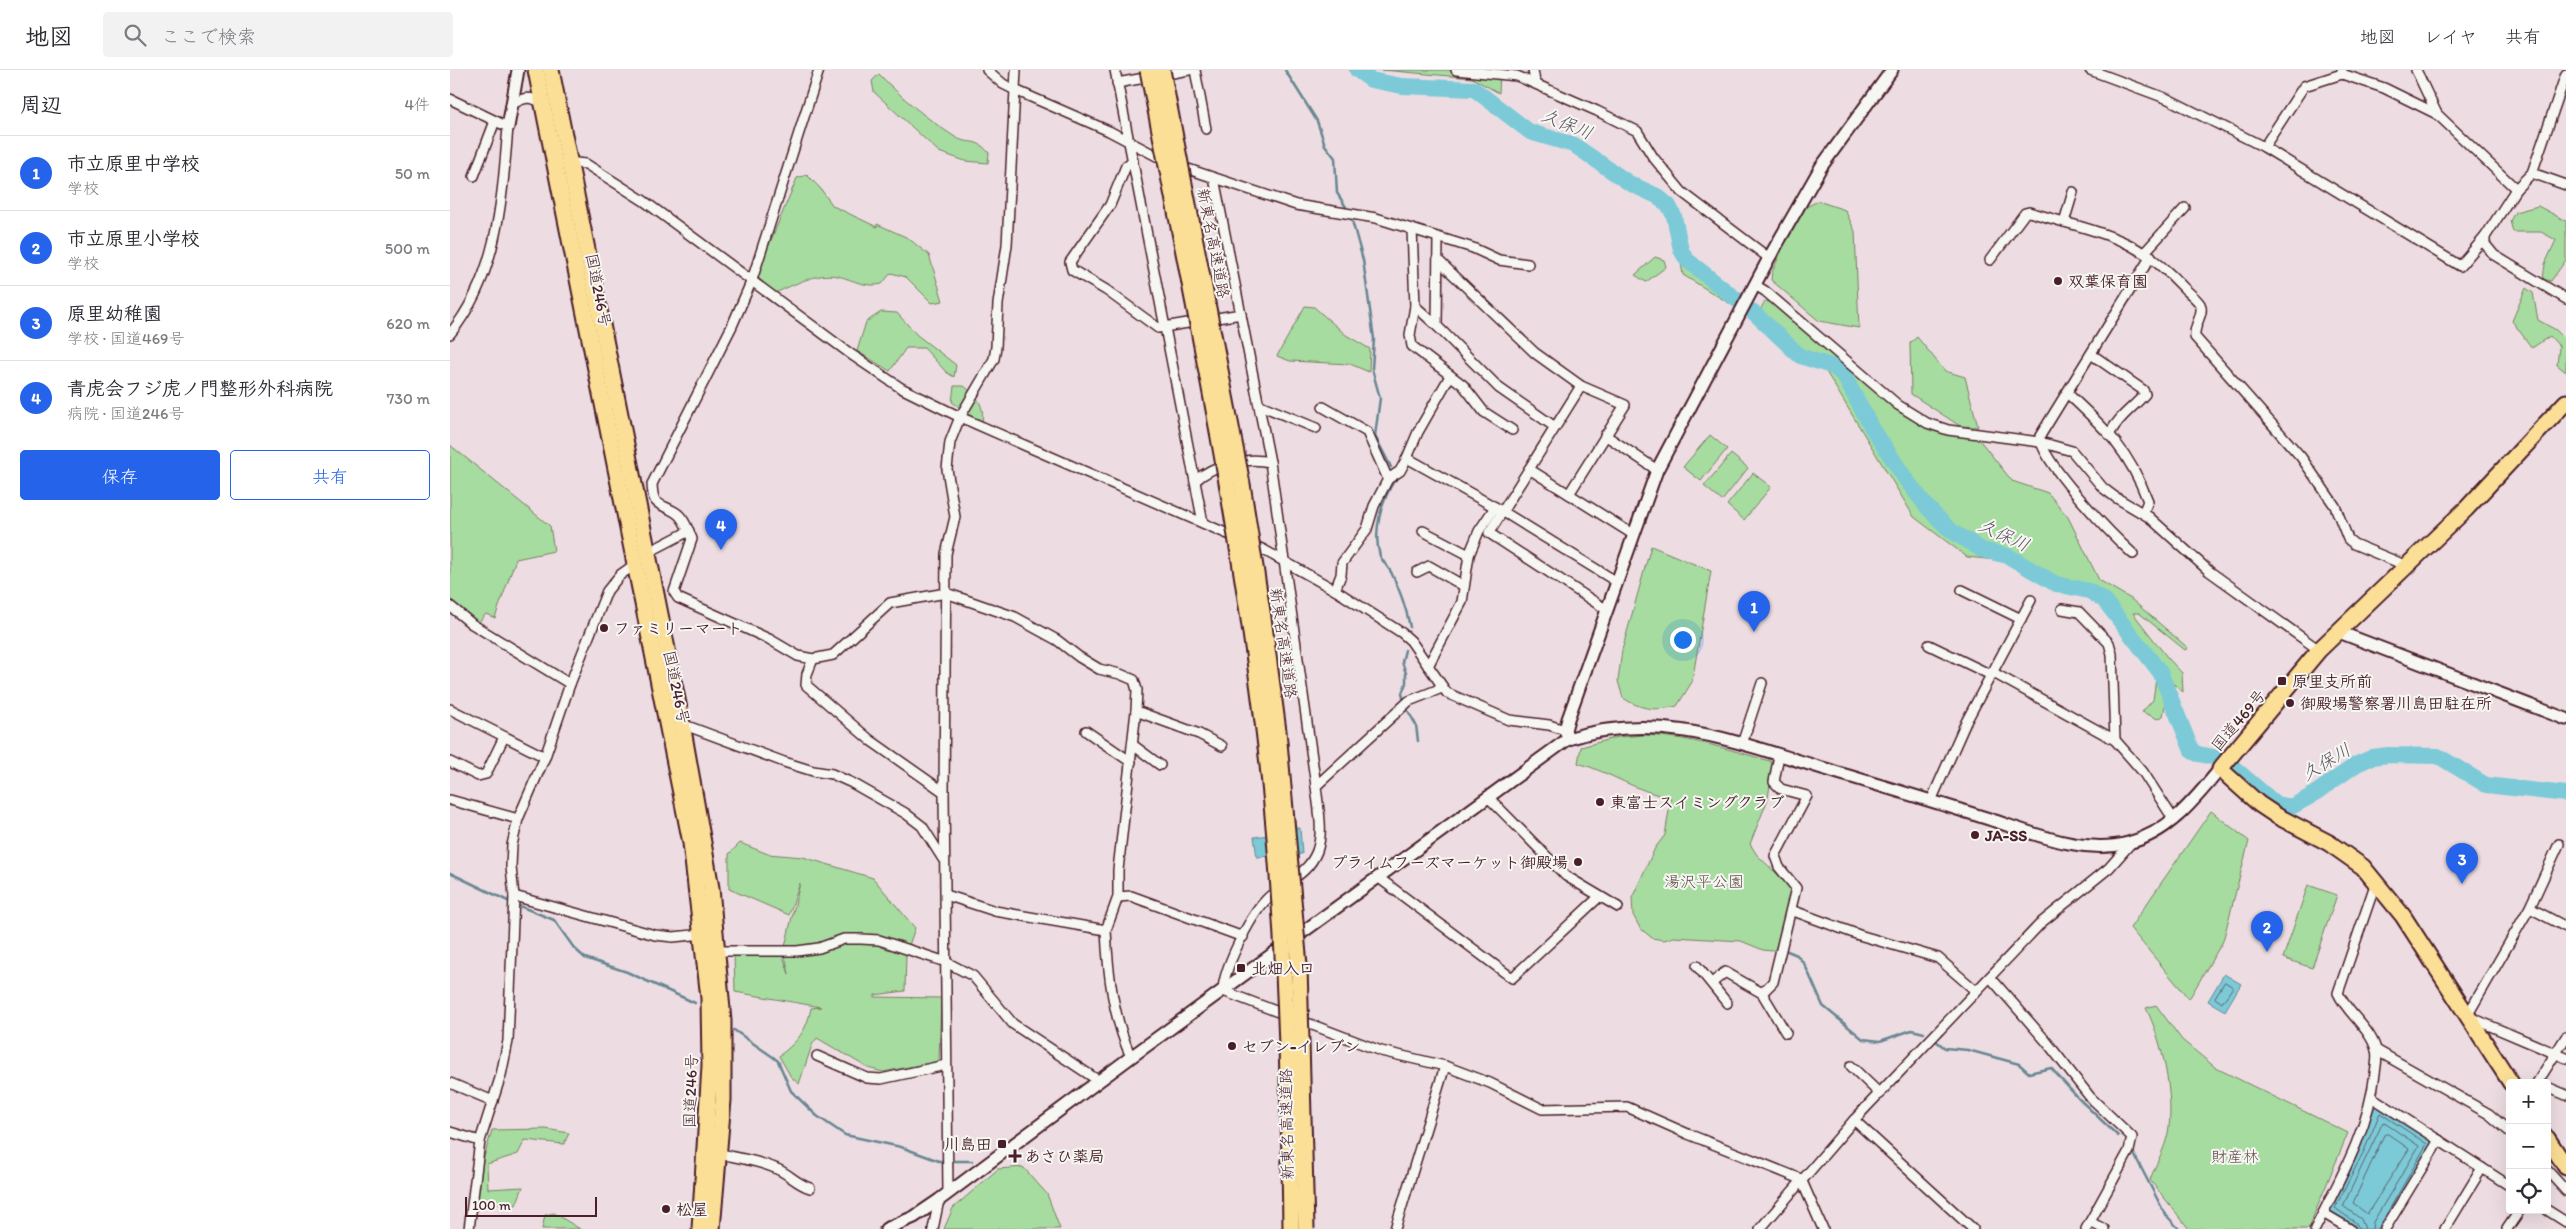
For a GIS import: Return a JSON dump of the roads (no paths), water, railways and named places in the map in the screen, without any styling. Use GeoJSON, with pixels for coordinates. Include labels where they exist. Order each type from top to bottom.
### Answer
{"type":"FeatureCollection","features":[{"type":"Feature","properties":{"kind":"highway","name":"国道246号"},"geometry":{"type":"LineString","coordinates":[[536,70],[543,103],[563,162],[647,551],[682,724],[709,879],[718,951],[723,1021],[723,1100],[720,1154],[712,1229]]}},
{"type":"Feature","properties":{"kind":"highway","name":"国道246号"},"geometry":{"type":"LineString","coordinates":[[551,70],[563,162],[636,565],[691,843],[703,934],[709,998],[710,1066],[700,1229]]}},
{"type":"Feature","properties":{"kind":"highway","name":"新東名高速道路"},"geometry":{"type":"LineString","coordinates":[[1148,70],[1228,487],[1264,732],[1277,865],[1284,969],[1291,1229]]}},
{"type":"Feature","properties":{"kind":"highway","name":"新東名高速道路"},"geometry":{"type":"LineString","coordinates":[[1162,70],[1242,484],[1277,722],[1299,966],[1306,1229]]}},
{"type":"Feature","properties":{"kind":"highway","name":"国道469号"},"geometry":{"type":"LineString","coordinates":[[2508,1079],[2403,916],[2363,867],[2349,855],[2277,816],[2259,804],[2220,769],[2319,650],[2466,509],[2566,402]]}},
{"type":"Feature","properties":{"kind":"highway"},"geometry":{"type":"LineString","coordinates":[[2551,1144],[2566,1167]]}},
{"type":"Feature","properties":{"kind":"street"},"geometry":{"type":"LineString","coordinates":[[450,334],[470,302],[496,238],[508,127],[518,70]]}},
{"type":"Feature","properties":{"kind":"street"},"geometry":{"type":"LineString","coordinates":[[819,70],[752,280],[732,326],[652,484],[653,498],[660,507],[676,512],[689,531],[692,540],[674,586],[674,592],[678,598],[769,640],[798,656],[813,659],[833,655],[890,603],[946,592],[1015,616],[1057,640],[1079,657],[1100,669],[1134,680],[1137,690],[1136,711],[1118,870],[1118,897],[1106,930],[1108,974],[1120,1033],[1131,1056]]}},
{"type":"Feature","properties":{"kind":"street"},"geometry":{"type":"LineString","coordinates":[[987,70],[1003,84],[1129,141],[1171,163],[1296,206],[1360,214],[1412,228],[1473,248],[1499,260],[1528,264]]}},
{"type":"Feature","properties":{"kind":"street"},"geometry":{"type":"LineString","coordinates":[[933,1229],[944,1196],[946,1065],[944,792],[946,554],[955,517],[947,469],[950,442],[960,417],[994,359],[998,304],[1007,245],[1016,70]]}},
{"type":"Feature","properties":{"kind":"street"},"geometry":{"type":"LineString","coordinates":[[1115,70],[1203,523]]}},
{"type":"Feature","properties":{"kind":"street"},"geometry":{"type":"LineString","coordinates":[[1117,83],[1188,70]]}},
{"type":"Feature","properties":{"kind":"street"},"geometry":{"type":"LineString","coordinates":[[1196,70],[1206,129]]}},
{"type":"Feature","properties":{"kind":"street"},"geometry":{"type":"LineString","coordinates":[[1456,70],[1517,76],[1535,82],[1637,132],[1659,164],[1682,192],[1769,258]]}},
{"type":"Feature","properties":{"kind":"street"},"geometry":{"type":"LineString","coordinates":[[1533,70],[1535,82]]}},
{"type":"Feature","properties":{"kind":"street"},"geometry":{"type":"LineString","coordinates":[[1567,735],[1607,610],[1657,470],[1769,258],[1821,167],[1892,70]]}},
{"type":"Feature","properties":{"kind":"street"},"geometry":{"type":"LineString","coordinates":[[2090,70],[2168,99],[2264,147],[2460,266],[2485,238],[2516,190],[2532,173],[2566,74]]}},
{"type":"Feature","properties":{"kind":"street"},"geometry":{"type":"LineString","coordinates":[[2416,70],[2437,114]]}},
{"type":"Feature","properties":{"kind":"street"},"geometry":{"type":"LineString","coordinates":[[2264,147],[2304,86],[2342,72],[2384,88],[2437,114],[2516,190]]}},
{"type":"Feature","properties":{"kind":"street"},"geometry":{"type":"LineString","coordinates":[[513,104],[523,98],[532,97],[543,103]]}},
{"type":"Feature","properties":{"kind":"street"},"geometry":{"type":"LineString","coordinates":[[450,99],[508,127]]}},
{"type":"Feature","properties":{"kind":"street"},"geometry":{"type":"LineString","coordinates":[[474,176],[495,121]]}},
{"type":"Feature","properties":{"kind":"street"},"geometry":{"type":"LineString","coordinates":[[1133,160],[1126,166],[1106,211],[1070,262],[1072,270],[1106,290],[1158,328],[1241,314]]}},
{"type":"Feature","properties":{"kind":"street"},"geometry":{"type":"LineString","coordinates":[[563,162],[586,164],[644,201],[852,355],[901,388],[960,417],[1262,549],[1335,590],[1402,633],[1411,641],[1442,688],[1453,696],[1509,720],[1549,725],[1567,735]]}},
{"type":"Feature","properties":{"kind":"street"},"geometry":{"type":"LineString","coordinates":[[2532,173],[2566,184]]}},
{"type":"Feature","properties":{"kind":"street"},"geometry":{"type":"LineString","coordinates":[[1214,178],[1270,462],[1316,786],[1320,835],[1312,862],[1296,878],[1265,901],[1243,936],[1223,982],[1223,991]]}},
{"type":"Feature","properties":{"kind":"street"},"geometry":{"type":"LineString","coordinates":[[2064,222],[2073,192]]}},
{"type":"Feature","properties":{"kind":"street"},"geometry":{"type":"LineString","coordinates":[[2133,554],[2102,524],[2060,472],[2040,442],[2040,436],[2091,354],[2148,254],[2185,208]]}},
{"type":"Feature","properties":{"kind":"street"},"geometry":{"type":"LineString","coordinates":[[1990,260],[2025,213],[2028,212],[2112,236],[2148,254],[2200,305],[2201,314],[2194,327],[2195,337],[2301,457],[2335,506],[2348,539],[2354,544],[2407,566]]}},
{"type":"Feature","properties":{"kind":"street"},"geometry":{"type":"LineString","coordinates":[[1412,228],[1415,306],[1410,335],[1412,346],[1463,385],[1484,412],[1512,430]]}},
{"type":"Feature","properties":{"kind":"street"},"geometry":{"type":"LineString","coordinates":[[1437,326],[1438,238]]}},
{"type":"Feature","properties":{"kind":"street"},"geometry":{"type":"LineString","coordinates":[[2485,238],[2485,244],[2494,255],[2566,300]]}},
{"type":"Feature","properties":{"kind":"street"},"geometry":{"type":"LineString","coordinates":[[1439,261],[1535,353],[1581,386],[1625,405],[1569,494]]}},
{"type":"Feature","properties":{"kind":"street"},"geometry":{"type":"LineString","coordinates":[[1755,285],[1766,291],[1898,405],[1927,423],[1948,430],[2040,442],[2072,451],[2103,488],[2143,513],[2210,571],[2319,650]]}},
{"type":"Feature","properties":{"kind":"street"},"geometry":{"type":"LineString","coordinates":[[1415,306],[1499,388],[1555,427]]}},
{"type":"Feature","properties":{"kind":"street"},"geometry":{"type":"LineString","coordinates":[[2091,354],[2144,390],[2145,394],[2132,409],[2124,412],[2110,433]]}},
{"type":"Feature","properties":{"kind":"street"},"geometry":{"type":"LineString","coordinates":[[1335,590],[1341,575],[1342,564],[1367,528],[1374,506],[1388,479],[1400,471],[1418,432],[1450,376]]}},
{"type":"Feature","properties":{"kind":"street"},"geometry":{"type":"LineString","coordinates":[[1428,666],[1462,602],[1469,555],[1479,530],[1499,509],[1529,468],[1581,386]]}},
{"type":"Feature","properties":{"kind":"street"},"geometry":{"type":"LineString","coordinates":[[2067,392],[2110,433],[2121,447],[2148,500],[2143,513]]}},
{"type":"Feature","properties":{"kind":"street"},"geometry":{"type":"LineString","coordinates":[[1260,405],[1316,428]]}},
{"type":"Feature","properties":{"kind":"street"},"geometry":{"type":"LineString","coordinates":[[1323,407],[1366,432],[1388,479]]}},
{"type":"Feature","properties":{"kind":"street"},"geometry":{"type":"LineString","coordinates":[[1605,435],[1657,470]]}},
{"type":"Feature","properties":{"kind":"street"},"geometry":{"type":"LineString","coordinates":[[1407,458],[1499,509],[1617,582]]}},
{"type":"Feature","properties":{"kind":"street"},"geometry":{"type":"LineString","coordinates":[[1195,481],[1207,471],[1221,466],[1254,460],[1270,462]]}},
{"type":"Feature","properties":{"kind":"street"},"geometry":{"type":"LineString","coordinates":[[1529,468],[1634,535]]}},
{"type":"Feature","properties":{"kind":"street"},"geometry":{"type":"LineString","coordinates":[[1499,509],[1489,533],[1607,610]]}},
{"type":"Feature","properties":{"kind":"street"},"geometry":{"type":"LineString","coordinates":[[469,1229],[480,1141],[493,1101],[508,1041],[514,896],[511,867],[512,845],[518,819],[545,757],[570,684],[607,590],[620,575],[636,565],[647,551],[689,531]]}},
{"type":"Feature","properties":{"kind":"street"},"geometry":{"type":"LineString","coordinates":[[1423,531],[1469,555]]}},
{"type":"Feature","properties":{"kind":"street"},"geometry":{"type":"LineString","coordinates":[[1417,572],[1429,566],[1464,586]]}},
{"type":"Feature","properties":{"kind":"street"},"geometry":{"type":"LineString","coordinates":[[1962,590],[2021,619]]}},
{"type":"Feature","properties":{"kind":"street"},"geometry":{"type":"LineString","coordinates":[[1931,801],[1966,722],[2031,600]]}},
{"type":"Feature","properties":{"kind":"street"},"geometry":{"type":"LineString","coordinates":[[450,606],[472,624],[570,684]]}},
{"type":"Feature","properties":{"kind":"street"},"geometry":{"type":"LineString","coordinates":[[2062,608],[2079,612],[2110,643],[2116,740]]}},
{"type":"Feature","properties":{"kind":"street"},"geometry":{"type":"LineString","coordinates":[[2339,632],[2566,719]]}},
{"type":"Feature","properties":{"kind":"street"},"geometry":{"type":"LineString","coordinates":[[1929,645],[1991,674],[2116,740],[2143,772],[2174,820]]}},
{"type":"Feature","properties":{"kind":"street"},"geometry":{"type":"LineString","coordinates":[[813,659],[806,674],[806,686],[870,740],[944,792]]}},
{"type":"Feature","properties":{"kind":"street"},"geometry":{"type":"LineString","coordinates":[[1742,744],[1762,683]]}},
{"type":"Feature","properties":{"kind":"street"},"geometry":{"type":"LineString","coordinates":[[1316,786],[1409,700],[1442,688]]}},
{"type":"Feature","properties":{"kind":"street"},"geometry":{"type":"LineString","coordinates":[[450,708],[545,757]]}},
{"type":"Feature","properties":{"kind":"street"},"geometry":{"type":"LineString","coordinates":[[1136,711],[1198,734],[1222,746]]}},
{"type":"Feature","properties":{"kind":"street"},"geometry":{"type":"LineString","coordinates":[[682,724],[784,762],[813,771],[832,774],[852,783],[905,813],[922,826],[945,861]]}},
{"type":"Feature","properties":{"kind":"street"},"geometry":{"type":"LineString","coordinates":[[886,1229],[914,1217],[944,1196],[1131,1056],[1488,798],[1567,735],[1650,726],[1690,730],[2071,843],[2107,847],[2131,843],[2174,820],[2189,806],[2220,769]]}},
{"type":"Feature","properties":{"kind":"street"},"geometry":{"type":"LineString","coordinates":[[1086,732],[1131,762]]}},
{"type":"Feature","properties":{"kind":"street"},"geometry":{"type":"LineString","coordinates":[[450,762],[478,776],[486,774],[504,737]]}},
{"type":"Feature","properties":{"kind":"street"},"geometry":{"type":"LineString","coordinates":[[1132,745],[1160,765]]}},
{"type":"Feature","properties":{"kind":"street"},"geometry":{"type":"LineString","coordinates":[[1762,993],[1773,982],[1796,888],[1779,867],[1775,856],[1808,796],[1782,789],[1774,782],[1779,755]]}},
{"type":"Feature","properties":{"kind":"street"},"geometry":{"type":"LineString","coordinates":[[1488,798],[1566,876],[1618,907]]}},
{"type":"Feature","properties":{"kind":"street"},"geometry":{"type":"LineString","coordinates":[[450,800],[518,819]]}},
{"type":"Feature","properties":{"kind":"street"},"geometry":{"type":"LineString","coordinates":[[1760,1229],[1801,1179],[1854,1120],[2042,922],[2109,868],[2131,843]]}},
{"type":"Feature","properties":{"kind":"street"},"geometry":{"type":"LineString","coordinates":[[2562,847],[2530,908],[2467,1016],[2566,1058]]}},
{"type":"Feature","properties":{"kind":"street"},"geometry":{"type":"LineString","coordinates":[[1379,878],[1512,978],[1599,897]]}},
{"type":"Feature","properties":{"kind":"street"},"geometry":{"type":"LineString","coordinates":[[2376,882],[2338,993],[2343,1005],[2364,1030],[2376,1050],[2490,1114],[2506,1128]]}},
{"type":"Feature","properties":{"kind":"street"},"geometry":{"type":"LineString","coordinates":[[946,895],[995,911],[1106,930]]}},
{"type":"Feature","properties":{"kind":"street"},"geometry":{"type":"LineString","coordinates":[[514,896],[655,935],[673,937],[703,934]]}},
{"type":"Feature","properties":{"kind":"street"},"geometry":{"type":"LineString","coordinates":[[1118,897],[1131,896],[1148,900],[1188,918],[1243,936]]}},
{"type":"Feature","properties":{"kind":"street"},"geometry":{"type":"LineString","coordinates":[[2530,908],[2566,927]]}},
{"type":"Feature","properties":{"kind":"street"},"geometry":{"type":"LineString","coordinates":[[1791,910],[1859,935],[1938,958],[1976,991]]}},
{"type":"Feature","properties":{"kind":"street"},"geometry":{"type":"LineString","coordinates":[[718,951],[797,951],[819,948],[844,939],[861,938],[879,940],[946,962],[973,976],[1013,1024],[1099,1081]]}},
{"type":"Feature","properties":{"kind":"street"},"geometry":{"type":"LineString","coordinates":[[1697,966],[1727,1003]]}},
{"type":"Feature","properties":{"kind":"street"},"geometry":{"type":"LineString","coordinates":[[1712,983],[1725,972],[1762,993],[1786,1033]]}},
{"type":"Feature","properties":{"kind":"street"},"geometry":{"type":"LineString","coordinates":[[1990,977],[2046,1041],[2090,1098],[2132,1137],[2129,1151],[2088,1225],[2104,1229]]}},
{"type":"Feature","properties":{"kind":"street"},"geometry":{"type":"LineString","coordinates":[[1223,991],[1381,1051],[1444,1066],[1490,1083],[1542,1109],[1627,1106],[1688,1134],[1801,1179],[1823,1229]]}},
{"type":"Feature","properties":{"kind":"street"},"geometry":{"type":"LineString","coordinates":[[2539,1079],[2566,1037]]}},
{"type":"Feature","properties":{"kind":"street"},"geometry":{"type":"LineString","coordinates":[[2315,1229],[2357,1143],[2373,1098],[2376,1050]]}},
{"type":"Feature","properties":{"kind":"street"},"geometry":{"type":"LineString","coordinates":[[817,1056],[867,1078],[881,1079],[946,1065]]}},
{"type":"Feature","properties":{"kind":"street"},"geometry":{"type":"LineString","coordinates":[[1395,1229],[1444,1066]]}},
{"type":"Feature","properties":{"kind":"street"},"geometry":{"type":"LineString","coordinates":[[1851,1066],[1880,1094]]}},
{"type":"Feature","properties":{"kind":"street"},"geometry":{"type":"LineString","coordinates":[[450,1083],[493,1101]]}},
{"type":"Feature","properties":{"kind":"street"},"geometry":{"type":"LineString","coordinates":[[2551,1089],[2566,1095]]}},
{"type":"Feature","properties":{"kind":"street"},"geometry":{"type":"LineString","coordinates":[[2373,1098],[2506,1183]]}},
{"type":"Feature","properties":{"kind":"street"},"geometry":{"type":"LineString","coordinates":[[1854,1120],[1973,1229]]}},
{"type":"Feature","properties":{"kind":"street"},"geometry":{"type":"LineString","coordinates":[[450,1132],[480,1141]]}},
{"type":"Feature","properties":{"kind":"street"},"geometry":{"type":"LineString","coordinates":[[2385,1229],[2440,1140]]}},
{"type":"Feature","properties":{"kind":"street"},"geometry":{"type":"LineString","coordinates":[[720,1154],[776,1168],[794,1178],[800,1185],[810,1188]]}},
{"type":"Feature","properties":{"kind":"street"},"geometry":{"type":"LineString","coordinates":[[2445,1229],[2482,1168]]}},
{"type":"Feature","properties":{"kind":"street"},"geometry":{"type":"LineString","coordinates":[[2551,1174],[2566,1191]]}},
{"type":"Feature","properties":{"kind":"street"},"geometry":{"type":"LineString","coordinates":[[2323,1213],[2350,1229]]}},
{"type":"Feature","properties":{"kind":"street"},"geometry":{"type":"LineString","coordinates":[[2551,1213],[2566,1222]]}},
{"type":"Feature","properties":{"kind":"street"},"geometry":{"type":"LineString","coordinates":[[2507,1229],[2517,1214]]}},
{"type":"Feature","properties":{"kind":"water"},"geometry":{"type":"Polygon","coordinates":[[[1300,828],[1302,854],[1257,857],[1254,837],[1269,835],[1269,830],[1300,828]]]}},
{"type":"Feature","properties":{"kind":"water"},"geometry":{"type":"Polygon","coordinates":[[[2224,974],[2241,984],[2225,1011],[2208,1001],[2224,974]]]}},
{"type":"Feature","properties":{"kind":"water"},"geometry":{"type":"Polygon","coordinates":[[[2376,1104],[2435,1142],[2382,1229],[2357,1229],[2328,1211],[2359,1149],[2376,1104]]]}},
{"type":"Feature","properties":{"kind":"waterway"},"geometry":{"type":"LineString","coordinates":[[1285,70],[1317,121],[1325,145],[1335,158],[1337,193],[1346,207]]}},
{"type":"Feature","properties":{"kind":"waterway","name":"久保川"},"geometry":{"type":"LineString","coordinates":[[1357,70],[1371,80],[1402,86],[1474,89],[1530,132],[1574,145],[1629,183],[1657,196],[1669,206],[1674,216],[1681,250],[1687,260],[1741,303]]}},
{"type":"Feature","properties":{"kind":"waterway"},"geometry":{"type":"LineString","coordinates":[[1351,217],[1363,260],[1374,339],[1372,369],[1380,398],[1375,436],[1391,467]]}},
{"type":"Feature","properties":{"kind":"waterway","name":"久保川"},"geometry":{"type":"LineString","coordinates":[[1752,311],[1800,356],[1834,367],[1844,376],[1872,428],[1907,481],[1928,508],[1950,530],[1982,550],[2008,556],[2056,584],[2089,591],[2104,600],[2160,672],[2192,751],[2219,758]]}},
{"type":"Feature","properties":{"kind":"waterway"},"geometry":{"type":"LineString","coordinates":[[1395,479],[1382,506],[1378,526],[1378,546],[1380,556],[1391,572],[1400,592],[1410,627]]}},
{"type":"Feature","properties":{"kind":"waterway"},"geometry":{"type":"LineString","coordinates":[[1403,698],[1402,693],[1406,683],[1406,673],[1402,662],[1405,650]]}},
{"type":"Feature","properties":{"kind":"waterway"},"geometry":{"type":"LineString","coordinates":[[1407,709],[1416,725],[1418,741]]}},
{"type":"Feature","properties":{"kind":"waterway","name":"久保川"},"geometry":{"type":"LineString","coordinates":[[2233,767],[2276,804],[2287,806],[2293,806],[2311,796],[2357,764],[2373,757],[2388,755],[2438,756],[2486,785],[2566,794]]}},
{"type":"Feature","properties":{"kind":"waterway"},"geometry":{"type":"LineString","coordinates":[[450,873],[512,903]]}},
{"type":"Feature","properties":{"kind":"waterway"},"geometry":{"type":"LineString","coordinates":[[517,905],[554,920],[574,948],[585,958],[627,972],[695,1003]]}},
{"type":"Feature","properties":{"kind":"waterway"},"geometry":{"type":"LineString","coordinates":[[1785,950],[1797,955],[1805,965],[1823,1006],[1863,1039],[1880,1041],[1912,1030],[1924,1033]]}},
{"type":"Feature","properties":{"kind":"waterway"},"geometry":{"type":"LineString","coordinates":[[734,1030],[778,1061],[791,1091],[817,1116],[845,1135],[901,1147],[939,1161],[972,1161]]}},
{"type":"Feature","properties":{"kind":"waterway"},"geometry":{"type":"LineString","coordinates":[[1936,1041],[1945,1048],[1968,1050],[2019,1064],[2029,1073],[2051,1068],[2078,1098],[2118,1136]]}},
{"type":"Feature","properties":{"kind":"waterway"},"geometry":{"type":"LineString","coordinates":[[2133,1152],[2165,1214],[2179,1229]]}},
{"type":"Feature","properties":{"kind":"place","name":"双葉保育園"},"geometry":{"type":"Point","coordinates":[2058,281]}},
{"type":"Feature","properties":{"kind":"place","name":"青虎会フジ虎ノ門整形外科病院"},"geometry":{"type":"Point","coordinates":[721,550]}},
{"type":"Feature","properties":{"kind":"place","name":"ファミリーマート"},"geometry":{"type":"Point","coordinates":[604,628]}},
{"type":"Feature","properties":{"kind":"place","name":"市立原里中学校"},"geometry":{"type":"Point","coordinates":[1754,632]}},
{"type":"Feature","properties":{"kind":"place","name":"原里支所前"},"geometry":{"type":"Point","coordinates":[2282,681]}},
{"type":"Feature","properties":{"kind":"place","name":"御殿場警察署川島田駐在所"},"geometry":{"type":"Point","coordinates":[2290,703]}},
{"type":"Feature","properties":{"kind":"place","name":"東富士スイミングクラブ"},"geometry":{"type":"Point","coordinates":[1600,802]}},
{"type":"Feature","properties":{"kind":"place","name":"JA-SS"},"geometry":{"type":"Point","coordinates":[1975,835]}},
{"type":"Feature","properties":{"kind":"place","name":"プライムフーズマーケット御殿場"},"geometry":{"type":"Point","coordinates":[1578,862]}},
{"type":"Feature","properties":{"kind":"place","name":"原里幼稚園"},"geometry":{"type":"Point","coordinates":[2462,884]}},
{"type":"Feature","properties":{"kind":"place","name":"市立原里小学校"},"geometry":{"type":"Point","coordinates":[2267,952]}},
{"type":"Feature","properties":{"kind":"place","name":"北畑入口"},"geometry":{"type":"Point","coordinates":[1241,968]}},
{"type":"Feature","properties":{"kind":"place","name":"セブン-イレブン"},"geometry":{"type":"Point","coordinates":[1232,1046]}},
{"type":"Feature","properties":{"kind":"place","name":"川島田"},"geometry":{"type":"Point","coordinates":[1002,1144]}},
{"type":"Feature","properties":{"kind":"place","name":"あさひ薬局"},"geometry":{"type":"Point","coordinates":[1015,1156]}},
{"type":"Feature","properties":{"kind":"place","name":"松屋"},"geometry":{"type":"Point","coordinates":[666,1209]}},
{"type":"Feature","properties":{"kind":"park label","name":"湯沢平公園"},"geometry":{"type":"Point","coordinates":[1704,881]}},
{"type":"Feature","properties":{"kind":"park label","name":"財産林"},"geometry":{"type":"Point","coordinates":[2235,1156]}}]}
